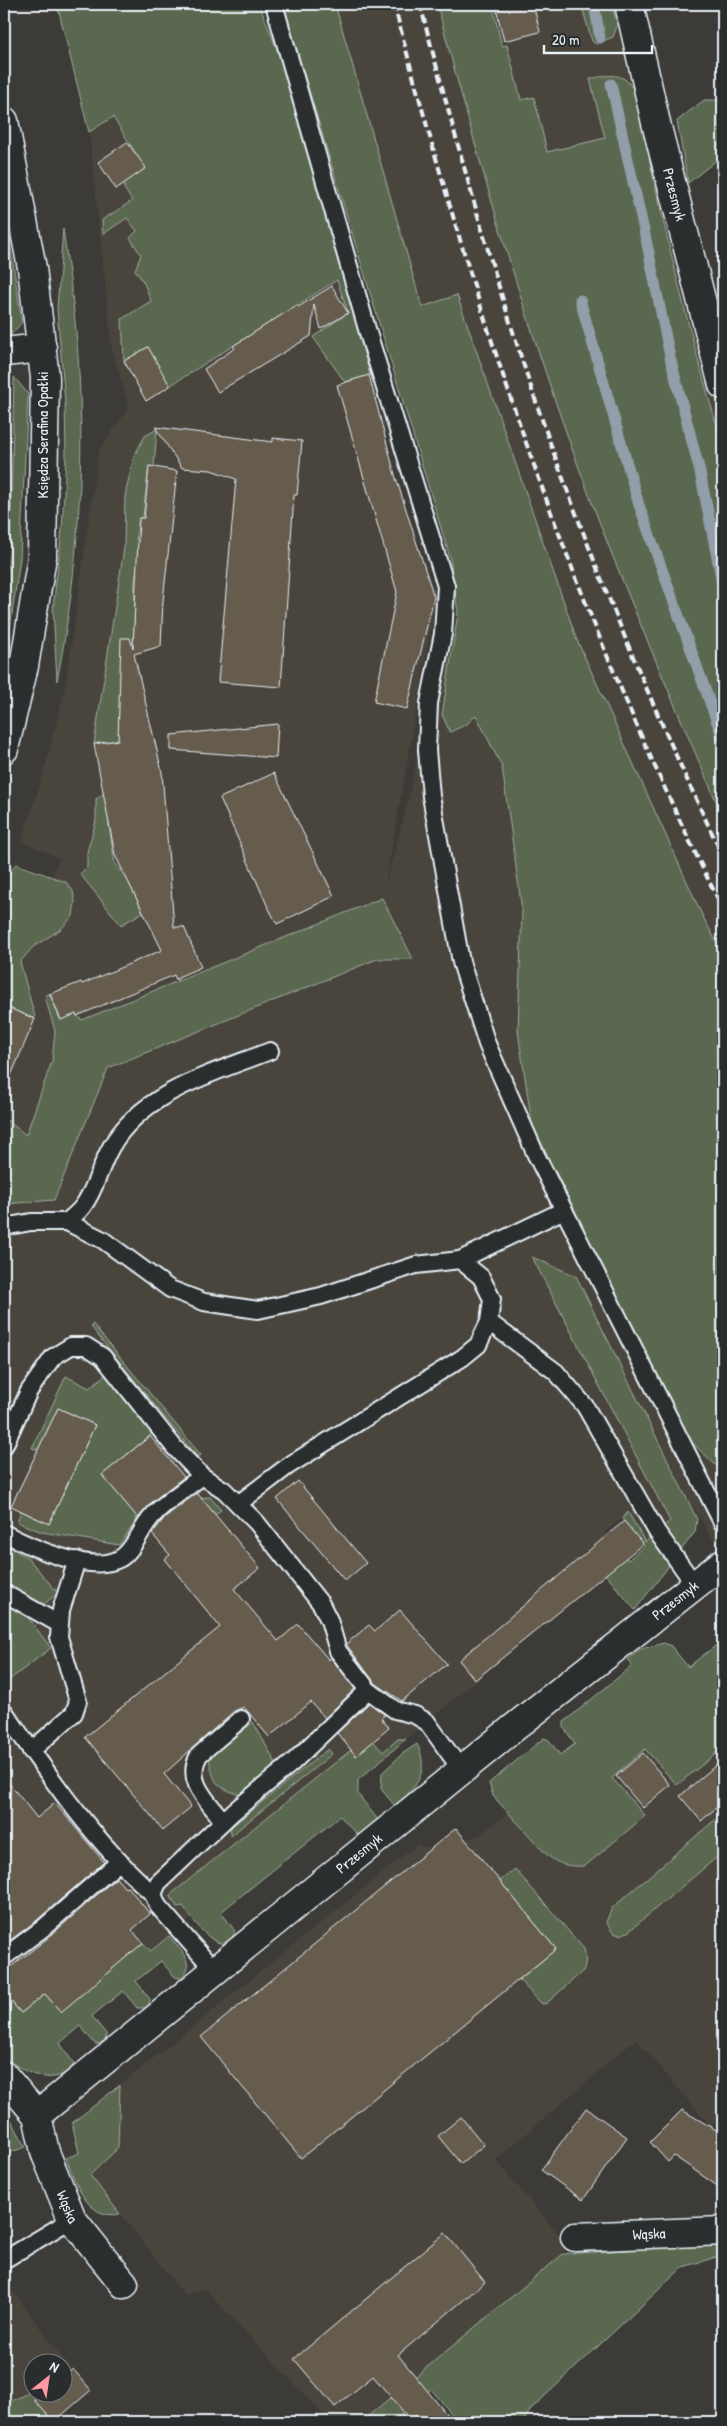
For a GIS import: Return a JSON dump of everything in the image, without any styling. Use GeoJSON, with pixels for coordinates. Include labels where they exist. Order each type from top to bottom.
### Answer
{"type":"FeatureCollection","features":[{"type":"Feature","properties":{"kind":"street","name":"Przesmyk"},"geometry":{"type":"LineString","coordinates":[[629,4],[656,123],[723,385]]}},
{"type":"Feature","properties":{"kind":"street","name":"Księdza Serafina Opałki"},"geometry":{"type":"LineString","coordinates":[[4,121],[32,268],[45,378],[42,557],[24,666],[4,749]]}},
{"type":"Feature","properties":{"kind":"street"},"geometry":{"type":"LineString","coordinates":[[4,352],[42,348]]}},
{"type":"Feature","properties":{"kind":"street","name":"Przesmyk"},"geometry":{"type":"LineString","coordinates":[[37,2115],[723,1562]]}},
{"type":"Feature","properties":{"kind":"street"},"geometry":{"type":"LineString","coordinates":[[4,2076],[37,2115]]}},
{"type":"Feature","properties":{"kind":"street","name":"Wąska"},"geometry":{"type":"LineString","coordinates":[[37,2115],[45,2152],[72,2219],[124,2284]]}},
{"type":"Feature","properties":{"kind":"street","name":"Wąska"},"geometry":{"type":"LineString","coordinates":[[575,2237],[723,2231]]}},
{"type":"Feature","properties":{"kind":"lane"},"geometry":{"type":"LineString","coordinates":[[274,4],[369,336],[446,586],[443,634],[429,703],[426,750],[431,796],[462,962],[487,1044],[536,1155],[723,1524]]}},
{"type":"Feature","properties":{"kind":"lane"},"geometry":{"type":"LineString","coordinates":[[67,1222],[84,1206],[111,1147],[130,1121],[150,1104],[190,1084],[270,1051]]}},
{"type":"Feature","properties":{"kind":"lane"},"geometry":{"type":"LineString","coordinates":[[4,1227],[31,1222],[67,1222],[103,1240],[170,1289],[204,1302],[258,1310],[322,1296],[416,1265],[460,1260],[564,1210]]}},
{"type":"Feature","properties":{"kind":"lane"},"geometry":{"type":"LineString","coordinates":[[238,1504],[288,1466],[462,1358],[478,1345],[489,1322],[492,1299],[481,1277],[460,1260]]}},
{"type":"Feature","properties":{"kind":"lane"},"geometry":{"type":"LineString","coordinates":[[489,1322],[556,1372],[585,1406],[657,1532],[695,1586]]}},
{"type":"Feature","properties":{"kind":"lane"},"geometry":{"type":"LineString","coordinates":[[4,1446],[29,1391],[43,1369],[54,1358],[71,1346],[86,1346],[103,1357],[174,1446],[202,1476],[224,1490],[257,1523],[321,1604],[329,1620],[338,1651],[368,1690],[395,1710],[415,1715],[427,1722],[462,1771]]}},
{"type":"Feature","properties":{"kind":"lane"},"geometry":{"type":"LineString","coordinates":[[4,1533],[43,1551],[77,1560],[103,1564],[121,1558],[159,1509],[202,1476]]}},
{"type":"Feature","properties":{"kind":"lane"},"geometry":{"type":"LineString","coordinates":[[31,1751],[74,1713],[78,1701],[62,1652],[60,1624],[61,1610],[77,1560]]}},
{"type":"Feature","properties":{"kind":"lane"},"geometry":{"type":"LineString","coordinates":[[4,1594],[60,1624]]}},
{"type":"Feature","properties":{"kind":"lane"},"geometry":{"type":"LineString","coordinates":[[153,1894],[158,1883],[223,1821],[292,1763],[368,1690]]}},
{"type":"Feature","properties":{"kind":"lane"},"geometry":{"type":"LineString","coordinates":[[4,1711],[53,1783],[119,1862],[153,1894],[158,1906],[215,1971]]}},
{"type":"Feature","properties":{"kind":"lane"},"geometry":{"type":"LineString","coordinates":[[223,1821],[192,1776],[195,1762],[199,1755],[241,1719]]}},
{"type":"Feature","properties":{"kind":"lane"},"geometry":{"type":"LineString","coordinates":[[4,1956],[42,1929],[119,1862]]}},
{"type":"Feature","properties":{"kind":"lane"},"geometry":{"type":"LineString","coordinates":[[4,2260],[72,2219]]}},
{"type":"Feature","properties":{"kind":"shaded area"},"geometry":{"type":"Polygon","coordinates":[[[309,4],[628,4],[723,413],[723,1556],[691,1504],[645,1542],[644,1546],[622,1519],[604,1532],[607,1535],[488,1635],[504,1656],[499,1662],[150,1952],[4,2046],[4,1007],[59,858],[22,842],[45,767],[65,689],[99,449],[129,408],[112,349],[89,132],[113,117],[127,142],[146,168],[124,188],[132,201],[127,217],[137,231],[141,255],[135,270],[144,283],[151,301],[148,347],[168,387],[337,280],[370,375],[385,437],[428,578],[437,593],[385,887],[407,805],[432,686],[471,613],[309,4]]]}},
{"type":"Feature","properties":{"kind":"shaded area"},"geometry":{"type":"Polygon","coordinates":[[[688,1669],[723,1687],[723,2117],[711,2127],[636,2039],[496,2160],[565,2242],[563,2254],[361,2422],[330,2422],[205,2289],[185,2296],[90,2175],[118,2148],[120,2085],[417,1845],[432,1848],[456,1828],[466,1839],[480,1835],[688,1669]]]}},
{"type":"Feature","properties":{"kind":"shaded area"},"geometry":{"type":"Polygon","coordinates":[[[4,2279],[60,2354],[22,2354],[22,2396],[4,2404],[4,2279]]]}},
{"type":"Feature","properties":{"kind":"green space"},"geometry":{"type":"Polygon","coordinates":[[[57,4],[259,4],[287,74],[370,375],[345,382],[313,337],[348,313],[337,280],[168,387],[148,347],[124,361],[122,319],[151,301],[144,283],[135,270],[141,255],[130,238],[137,231],[127,218],[103,234],[102,220],[132,201],[124,188],[124,183],[145,168],[113,117],[89,132],[57,4]]]}},
{"type":"Feature","properties":{"kind":"green space"},"geometry":{"type":"Polygon","coordinates":[[[283,4],[335,4],[422,307],[457,295],[577,640],[703,917],[723,954],[723,1472],[686,1437],[532,1124],[518,1031],[522,910],[502,767],[476,715],[467,724],[450,732],[442,715],[458,613],[450,558],[283,4]]]}},
{"type":"Feature","properties":{"kind":"green space"},"geometry":{"type":"Polygon","coordinates":[[[437,4],[492,4],[502,46],[507,45],[521,100],[534,97],[547,152],[605,138],[590,79],[618,76],[628,82],[636,95],[675,272],[723,446],[723,817],[628,595],[556,404],[501,234],[437,4]]]}},
{"type":"Feature","properties":{"kind":"green space"},"geometry":{"type":"Polygon","coordinates":[[[581,4],[612,4],[617,26],[613,37],[596,44],[592,41],[581,4]]]}},
{"type":"Feature","properties":{"kind":"green space"},"geometry":{"type":"Polygon","coordinates":[[[704,100],[723,100],[723,155],[688,183],[677,121],[704,100]]]}},
{"type":"Feature","properties":{"kind":"green space"},"geometry":{"type":"Polygon","coordinates":[[[4,204],[22,322],[11,335],[4,301],[4,204]]]}},
{"type":"Feature","properties":{"kind":"green space"},"geometry":{"type":"Polygon","coordinates":[[[63,229],[77,342],[81,427],[79,512],[75,555],[65,639],[57,681],[53,609],[62,529],[66,457],[65,402],[57,309],[63,229]]]}},
{"type":"Feature","properties":{"kind":"green space"},"geometry":{"type":"Polygon","coordinates":[[[14,377],[28,394],[20,559],[4,669],[4,593],[10,550],[14,377]]]}},
{"type":"Feature","properties":{"kind":"green space"},"geometry":{"type":"Polygon","coordinates":[[[157,429],[154,467],[149,466],[143,517],[139,518],[136,540],[141,542],[135,581],[134,639],[125,738],[94,744],[124,548],[125,496],[134,456],[145,436],[157,429]]]}},
{"type":"Feature","properties":{"kind":"green space"},"geometry":{"type":"Polygon","coordinates":[[[104,793],[115,864],[127,879],[143,912],[121,925],[80,874],[87,867],[87,852],[96,821],[96,799],[104,793]]]}},
{"type":"Feature","properties":{"kind":"green space"},"geometry":{"type":"Polygon","coordinates":[[[16,864],[66,882],[73,891],[75,902],[73,916],[61,929],[33,947],[20,962],[35,1017],[29,1033],[24,1014],[4,1007],[4,889],[11,870],[16,864]]]}},
{"type":"Feature","properties":{"kind":"green space"},"geometry":{"type":"Polygon","coordinates":[[[382,898],[413,959],[377,959],[108,1068],[54,1200],[4,1204],[4,1118],[26,1135],[52,1061],[55,1031],[45,997],[49,993],[60,1019],[75,1014],[82,1020],[382,898]]]}},
{"type":"Feature","properties":{"kind":"green space"},"geometry":{"type":"Polygon","coordinates":[[[532,1257],[576,1276],[697,1519],[695,1532],[635,1610],[605,1574],[626,1557],[628,1560],[644,1546],[622,1519],[628,1512],[645,1542],[670,1521],[532,1257]]]}},
{"type":"Feature","properties":{"kind":"green space"},"geometry":{"type":"Polygon","coordinates":[[[93,1324],[201,1455],[197,1457],[95,1332],[91,1326],[93,1324]]]}},
{"type":"Feature","properties":{"kind":"green space"},"geometry":{"type":"Polygon","coordinates":[[[105,1375],[153,1433],[102,1475],[136,1515],[137,1520],[119,1545],[42,1532],[17,1522],[21,1511],[49,1524],[95,1425],[58,1408],[38,1450],[32,1448],[66,1376],[89,1388],[105,1375]]]}},
{"type":"Feature","properties":{"kind":"green space"},"geometry":{"type":"Polygon","coordinates":[[[210,1497],[221,1510],[200,1526],[157,1531],[154,1527],[186,1499],[210,1497]]]}},
{"type":"Feature","properties":{"kind":"green space"},"geometry":{"type":"Polygon","coordinates":[[[4,1544],[27,1557],[58,1593],[43,1605],[4,1582],[4,1544]]]}},
{"type":"Feature","properties":{"kind":"green space"},"geometry":{"type":"Polygon","coordinates":[[[4,1603],[27,1616],[51,1648],[4,1684],[4,1603]]]}},
{"type":"Feature","properties":{"kind":"green space"},"geometry":{"type":"Polygon","coordinates":[[[723,1640],[723,1748],[677,1785],[645,1749],[612,1778],[645,1816],[585,1866],[565,1865],[547,1855],[493,1796],[489,1783],[544,1738],[549,1740],[560,1755],[575,1744],[564,1728],[564,1722],[632,1666],[628,1659],[641,1649],[664,1643],[671,1646],[688,1667],[723,1640]]]}},
{"type":"Feature","properties":{"kind":"green space"},"geometry":{"type":"Polygon","coordinates":[[[253,1722],[277,1765],[240,1795],[225,1789],[217,1783],[212,1773],[209,1758],[253,1722]]]}},
{"type":"Feature","properties":{"kind":"green space"},"geometry":{"type":"Polygon","coordinates":[[[398,1739],[406,1739],[358,1780],[358,1794],[378,1820],[360,1834],[357,1834],[340,1816],[221,1912],[235,1931],[230,1940],[223,1943],[215,1941],[200,1928],[183,1906],[177,1907],[170,1895],[351,1750],[373,1741],[383,1752],[398,1739]]]}},
{"type":"Feature","properties":{"kind":"green space"},"geometry":{"type":"Polygon","coordinates":[[[417,1744],[422,1763],[419,1779],[409,1793],[395,1806],[381,1789],[382,1773],[402,1754],[417,1744]]]}},
{"type":"Feature","properties":{"kind":"green space"},"geometry":{"type":"Polygon","coordinates":[[[328,1749],[332,1754],[230,1836],[231,1827],[328,1749]]]}},
{"type":"Feature","properties":{"kind":"green space"},"geometry":{"type":"Polygon","coordinates":[[[723,1813],[723,1852],[628,1932],[620,1935],[613,1933],[606,1922],[612,1908],[723,1813]]]}},
{"type":"Feature","properties":{"kind":"green space"},"geometry":{"type":"Polygon","coordinates":[[[515,1869],[584,1949],[586,1958],[584,1970],[547,2003],[542,2004],[519,1980],[556,1949],[500,1881],[515,1869]]]}},
{"type":"Feature","properties":{"kind":"green space"},"geometry":{"type":"Polygon","coordinates":[[[169,1936],[185,1957],[188,1968],[185,1973],[180,1978],[175,1977],[161,1961],[136,1981],[150,1999],[149,2005],[145,2008],[137,2008],[123,1991],[92,2016],[106,2034],[106,2039],[99,2044],[95,2044],[80,2026],[60,2043],[74,2064],[67,2072],[59,2076],[39,2076],[19,2068],[4,2055],[4,1993],[21,2013],[45,1994],[61,2011],[143,1943],[151,1951],[169,1936]]]}},
{"type":"Feature","properties":{"kind":"green space"},"geometry":{"type":"Polygon","coordinates":[[[120,2085],[118,2148],[90,2175],[120,2214],[109,2215],[99,2212],[84,2198],[66,2158],[79,2153],[72,2123],[120,2085]]]}},
{"type":"Feature","properties":{"kind":"green space"},"geometry":{"type":"Polygon","coordinates":[[[4,2107],[26,2147],[5,2154],[4,2154],[4,2107]]]}},
{"type":"Feature","properties":{"kind":"green space"},"geometry":{"type":"Polygon","coordinates":[[[723,2244],[723,2255],[683,2267],[531,2409],[523,2422],[451,2422],[455,2418],[431,2389],[401,2414],[407,2422],[361,2422],[563,2254],[723,2244]]]}},
{"type":"Feature","properties":{"kind":"green space"},"geometry":{"type":"Polygon","coordinates":[[[22,2396],[22,2404],[38,2404],[54,2422],[4,2422],[4,2404],[22,2396]]]}},
{"type":"Feature","properties":{"kind":"building"},"geometry":{"type":"Polygon","coordinates":[[[495,4],[533,4],[540,32],[504,41],[495,4]]]}},
{"type":"Feature","properties":{"kind":"building"},"geometry":{"type":"Polygon","coordinates":[[[127,142],[146,168],[116,189],[98,162],[127,142]]]}},
{"type":"Feature","properties":{"kind":"building"},"geometry":{"type":"Polygon","coordinates":[[[332,286],[348,313],[321,329],[314,305],[311,336],[218,392],[204,369],[235,348],[233,346],[297,305],[298,307],[332,286]]]}},
{"type":"Feature","properties":{"kind":"building"},"geometry":{"type":"Polygon","coordinates":[[[148,347],[170,386],[146,401],[124,361],[148,347]]]}},
{"type":"Feature","properties":{"kind":"building"},"geometry":{"type":"Polygon","coordinates":[[[369,375],[395,475],[434,597],[407,709],[374,702],[397,592],[337,385],[369,375]]]}},
{"type":"Feature","properties":{"kind":"building"},"geometry":{"type":"Polygon","coordinates":[[[155,427],[273,442],[273,438],[302,441],[297,495],[294,495],[281,687],[218,682],[236,479],[211,470],[182,468],[155,427]]]}},
{"type":"Feature","properties":{"kind":"building"},"geometry":{"type":"Polygon","coordinates":[[[149,466],[177,471],[163,601],[161,646],[134,654],[162,772],[174,927],[184,927],[201,967],[178,977],[176,980],[174,975],[77,1016],[76,1014],[61,1020],[50,994],[81,982],[82,984],[162,950],[115,855],[94,744],[118,740],[121,638],[130,638],[133,648],[139,518],[144,518],[149,466]]]}},
{"type":"Feature","properties":{"kind":"building"},"geometry":{"type":"Polygon","coordinates":[[[278,724],[276,758],[171,750],[171,735],[278,724]]]}},
{"type":"Feature","properties":{"kind":"building"},"geometry":{"type":"Polygon","coordinates":[[[274,773],[334,896],[277,924],[220,798],[274,773]]]}},
{"type":"Feature","properties":{"kind":"building"},"geometry":{"type":"Polygon","coordinates":[[[4,1006],[35,1019],[4,1092],[4,1006]]]}},
{"type":"Feature","properties":{"kind":"building"},"geometry":{"type":"Polygon","coordinates":[[[58,1408],[95,1425],[49,1524],[11,1506],[58,1408]]]}},
{"type":"Feature","properties":{"kind":"building"},"geometry":{"type":"Polygon","coordinates":[[[150,1436],[184,1477],[152,1502],[138,1518],[102,1475],[150,1436]]]}},
{"type":"Feature","properties":{"kind":"building"},"geometry":{"type":"Polygon","coordinates":[[[298,1481],[366,1563],[345,1581],[277,1499],[298,1481]]]}},
{"type":"Feature","properties":{"kind":"building"},"geometry":{"type":"Polygon","coordinates":[[[197,1493],[260,1568],[234,1589],[278,1641],[298,1624],[329,1660],[331,1658],[355,1689],[325,1718],[311,1702],[269,1737],[244,1707],[234,1711],[164,1774],[191,1807],[163,1830],[85,1737],[220,1627],[165,1559],[170,1555],[152,1534],[165,1517],[197,1493]]]}},
{"type":"Feature","properties":{"kind":"building"},"geometry":{"type":"Polygon","coordinates":[[[624,1521],[643,1544],[475,1680],[459,1660],[624,1521]]]}},
{"type":"Feature","properties":{"kind":"building"},"geometry":{"type":"Polygon","coordinates":[[[400,1610],[447,1664],[402,1701],[375,1683],[346,1644],[369,1625],[375,1631],[400,1610]]]}},
{"type":"Feature","properties":{"kind":"building"},"geometry":{"type":"Polygon","coordinates":[[[369,1703],[385,1715],[381,1718],[389,1728],[356,1756],[337,1733],[369,1703]]]}},
{"type":"Feature","properties":{"kind":"building"},"geometry":{"type":"Polygon","coordinates":[[[643,1753],[670,1785],[643,1808],[616,1776],[643,1753]]]}},
{"type":"Feature","properties":{"kind":"building"},"geometry":{"type":"Polygon","coordinates":[[[723,1759],[723,1802],[701,1821],[680,1796],[723,1759]]]}},
{"type":"Feature","properties":{"kind":"building"},"geometry":{"type":"Polygon","coordinates":[[[4,1777],[37,1818],[55,1803],[104,1862],[36,1921],[4,1945],[4,1777]]]}},
{"type":"Feature","properties":{"kind":"building"},"geometry":{"type":"Polygon","coordinates":[[[456,1828],[556,1949],[301,2158],[201,2037],[456,1828]]]}},
{"type":"Feature","properties":{"kind":"building"},"geometry":{"type":"Polygon","coordinates":[[[116,1878],[125,1888],[128,1887],[150,1914],[132,1930],[143,1943],[61,2012],[45,1994],[21,2013],[4,1993],[4,1972],[49,1937],[116,1878]]]}},
{"type":"Feature","properties":{"kind":"building"},"geometry":{"type":"Polygon","coordinates":[[[586,2108],[627,2137],[583,2200],[541,2170],[586,2108]]]}},
{"type":"Feature","properties":{"kind":"building"},"geometry":{"type":"Polygon","coordinates":[[[682,2110],[723,2134],[723,2190],[674,2156],[668,2162],[650,2142],[682,2110]]]}},
{"type":"Feature","properties":{"kind":"building"},"geometry":{"type":"Polygon","coordinates":[[[461,2117],[484,2145],[461,2164],[438,2136],[461,2117]]]}},
{"type":"Feature","properties":{"kind":"building"},"geometry":{"type":"Polygon","coordinates":[[[445,2233],[485,2282],[398,2355],[453,2422],[412,2422],[373,2376],[335,2407],[294,2359],[445,2233]]]}},
{"type":"Feature","properties":{"kind":"building"},"geometry":{"type":"Polygon","coordinates":[[[72,2370],[91,2390],[54,2422],[38,2404],[72,2404],[72,2370]]]}},
{"type":"Feature","properties":{"kind":"waterway"},"geometry":{"type":"LineString","coordinates":[[594,4],[600,38]]}},
{"type":"Feature","properties":{"kind":"waterway"},"geometry":{"type":"LineString","coordinates":[[611,84],[670,357],[700,472],[723,587]]}},
{"type":"Feature","properties":{"kind":"waterway"},"geometry":{"type":"LineString","coordinates":[[580,300],[639,505],[723,739]]}},
{"type":"Feature","properties":{"kind":"railway"},"geometry":{"type":"LineString","coordinates":[[394,4],[459,237],[495,352],[534,466],[576,578],[621,689],[670,799],[723,909]]}},
{"type":"Feature","properties":{"kind":"railway"},"geometry":{"type":"LineString","coordinates":[[420,4],[489,254],[549,439],[624,635],[662,724],[723,856]]}}]}
